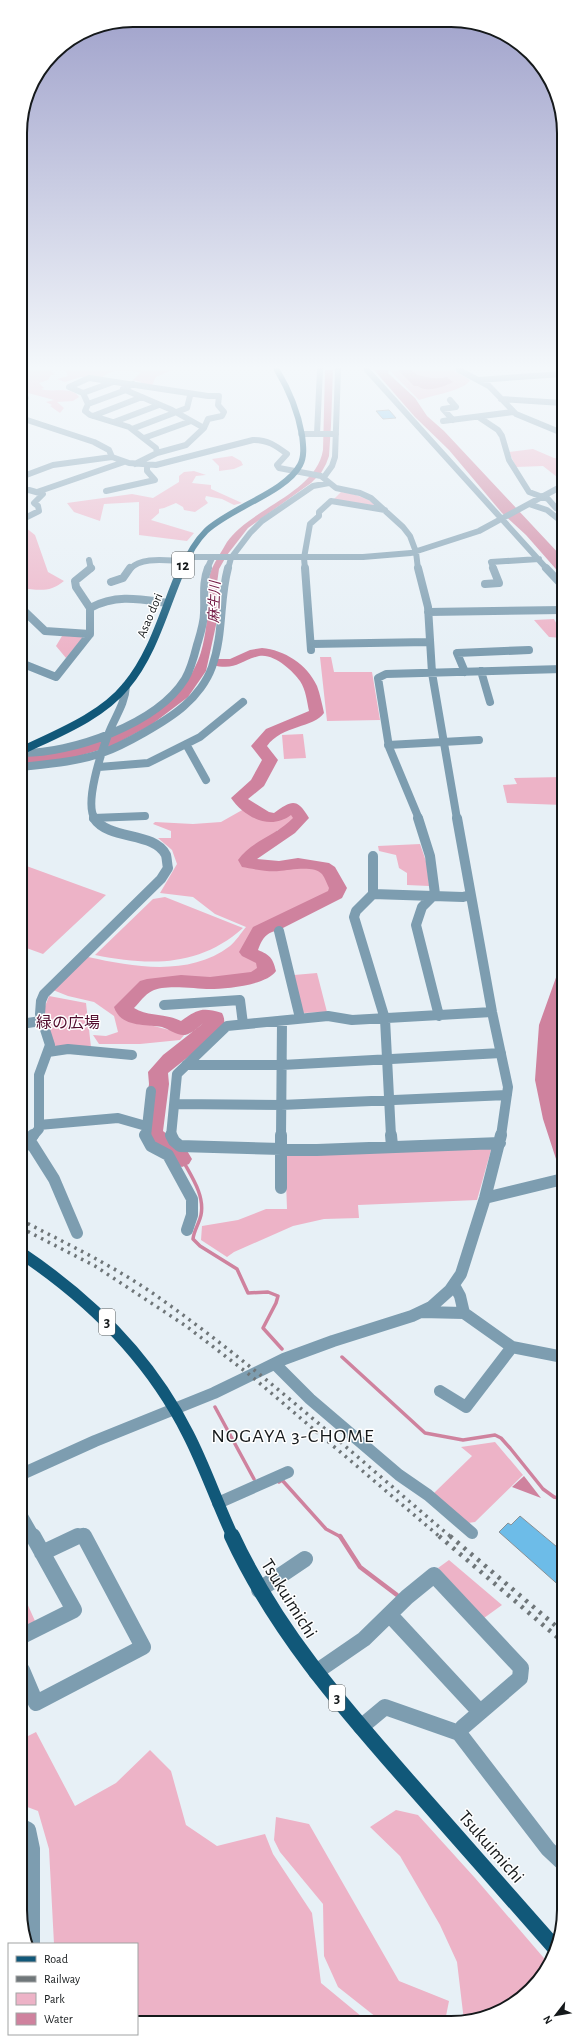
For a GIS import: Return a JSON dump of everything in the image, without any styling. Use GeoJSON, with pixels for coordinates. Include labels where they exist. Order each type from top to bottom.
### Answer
{"type":"FeatureCollection","features":[{"type":"Feature","properties":{"kind":"main road"},"geometry":{"type":"LineString","coordinates":[[296,472],[299,465]]}},
{"type":"Feature","properties":{"kind":"main road","name":"Asao dori"},"geometry":{"type":"LineString","coordinates":[[27,748],[78,722],[126,686],[145,655],[192,547],[213,524],[286,480],[296,472]]}},
{"type":"Feature","properties":{"kind":"main road","name":"Tsukuimichi"},"geometry":{"type":"LineString","coordinates":[[27,1257],[54,1274],[93,1307],[137,1354],[174,1409],[195,1449],[243,1559],[259,1590],[288,1635],[361,1727],[551,1943]]}},
{"type":"Feature","properties":{"kind":"street"},"geometry":{"type":"LineString","coordinates":[[27,475],[52,465]]}},
{"type":"Feature","properties":{"kind":"street"},"geometry":{"type":"LineString","coordinates":[[37,492],[114,465]]}},
{"type":"Feature","properties":{"kind":"street"},"geometry":{"type":"LineString","coordinates":[[106,491],[155,480],[147,471],[147,465]]}},
{"type":"Feature","properties":{"kind":"street"},"geometry":{"type":"LineString","coordinates":[[27,1472],[214,1393],[275,1364],[320,1346],[421,1312],[431,1307],[454,1285],[469,1253],[500,1143],[508,1087],[470,895],[432,673],[428,612],[416,559],[416,552],[410,536],[403,527],[385,510],[366,496],[336,488],[323,477],[296,472],[278,465]]}},
{"type":"Feature","properties":{"kind":"street"},"geometry":{"type":"LineString","coordinates":[[323,477],[332,465]]}},
{"type":"Feature","properties":{"kind":"street"},"geometry":{"type":"LineString","coordinates":[[455,465],[557,579]]}},
{"type":"Feature","properties":{"kind":"street"},"geometry":{"type":"LineString","coordinates":[[512,465],[529,492],[548,499],[556,508]]}},
{"type":"Feature","properties":{"kind":"street"},"geometry":{"type":"LineString","coordinates":[[27,766],[64,763],[103,751],[143,733],[173,715],[195,696],[206,681],[220,641],[225,578],[230,558],[250,533],[262,521],[313,486],[329,483]]}},
{"type":"Feature","properties":{"kind":"street"},"geometry":{"type":"LineString","coordinates":[[111,582],[123,578],[131,567],[136,564],[150,561],[214,558],[363,557],[416,552],[470,535],[557,489]]}},
{"type":"Feature","properties":{"kind":"street"},"geometry":{"type":"LineString","coordinates":[[27,490],[43,494],[34,502],[38,506],[39,511],[27,518]]}},
{"type":"Feature","properties":{"kind":"street"},"geometry":{"type":"LineString","coordinates":[[549,493],[557,492]]}},
{"type":"Feature","properties":{"kind":"street"},"geometry":{"type":"LineString","coordinates":[[385,510],[331,501],[319,512],[319,516],[310,524],[304,558],[311,647],[429,642]]}},
{"type":"Feature","properties":{"kind":"street"},"geometry":{"type":"LineString","coordinates":[[529,504],[548,510],[557,516]]}},
{"type":"Feature","properties":{"kind":"street"},"geometry":{"type":"LineString","coordinates":[[27,750],[46,752],[63,750],[108,735],[148,713],[168,698],[182,683],[191,668],[203,621],[204,574],[214,558]]}},
{"type":"Feature","properties":{"kind":"street"},"geometry":{"type":"LineString","coordinates":[[485,584],[499,583],[491,562],[539,559]]}},
{"type":"Feature","properties":{"kind":"street"},"geometry":{"type":"LineString","coordinates":[[27,665],[56,677],[90,634],[90,608],[76,587],[75,581],[82,574],[91,569],[89,560]]}},
{"type":"Feature","properties":{"kind":"street"},"geometry":{"type":"LineString","coordinates":[[90,608],[99,602],[118,597],[167,603]]}},
{"type":"Feature","properties":{"kind":"street"},"geometry":{"type":"LineString","coordinates":[[428,612],[557,610]]}},
{"type":"Feature","properties":{"kind":"street"},"geometry":{"type":"LineString","coordinates":[[27,614],[45,631],[90,634]]}},
{"type":"Feature","properties":{"kind":"street"},"geometry":{"type":"LineString","coordinates":[[465,672],[457,653],[529,650]]}},
{"type":"Feature","properties":{"kind":"street"},"geometry":{"type":"LineString","coordinates":[[439,1016],[416,925],[418,913],[435,894],[435,884],[429,852],[388,745],[378,678],[386,674],[557,669]]}},
{"type":"Feature","properties":{"kind":"street"},"geometry":{"type":"LineString","coordinates":[[481,671],[490,702]]}},
{"type":"Feature","properties":{"kind":"street"},"geometry":{"type":"LineString","coordinates":[[27,1144],[39,1129],[39,1075],[50,1045],[41,1021],[40,1005],[44,994],[161,879],[168,868],[167,857],[159,847],[100,825],[93,818],[91,808],[92,801],[103,751],[108,735],[126,695],[126,686]]}},
{"type":"Feature","properties":{"kind":"street"},"geometry":{"type":"LineString","coordinates":[[99,767],[148,763],[200,737],[229,715],[243,702]]}},
{"type":"Feature","properties":{"kind":"street"},"geometry":{"type":"LineString","coordinates":[[388,745],[479,740]]}},
{"type":"Feature","properties":{"kind":"street"},"geometry":{"type":"LineString","coordinates":[[186,744],[206,780]]}},
{"type":"Feature","properties":{"kind":"street"},"geometry":{"type":"LineString","coordinates":[[93,818],[145,816]]}},
{"type":"Feature","properties":{"kind":"street"},"geometry":{"type":"LineString","coordinates":[[373,856],[373,894],[356,912],[354,917],[385,1019],[392,1146]]}},
{"type":"Feature","properties":{"kind":"street"},"geometry":{"type":"LineString","coordinates":[[373,894],[463,897],[470,895]]}},
{"type":"Feature","properties":{"kind":"street"},"geometry":{"type":"LineString","coordinates":[[279,931],[300,1018]]}},
{"type":"Feature","properties":{"kind":"street"},"geometry":{"type":"LineString","coordinates":[[164,1004],[240,1000],[243,1024]]}},
{"type":"Feature","properties":{"kind":"street"},"geometry":{"type":"LineString","coordinates":[[187,1230],[192,1215],[192,1199],[173,1149],[170,1132],[175,1082],[177,1074],[227,1026],[282,1022],[300,1018],[328,1016],[352,1020],[492,1012]]}},
{"type":"Feature","properties":{"kind":"street"},"geometry":{"type":"LineString","coordinates":[[27,1023],[41,1021]]}},
{"type":"Feature","properties":{"kind":"street"},"geometry":{"type":"LineString","coordinates":[[281,1188],[282,1022]]}},
{"type":"Feature","properties":{"kind":"street"},"geometry":{"type":"LineString","coordinates":[[48,1052],[68,1049],[132,1055]]}},
{"type":"Feature","properties":{"kind":"street"},"geometry":{"type":"LineString","coordinates":[[186,1065],[282,1064],[501,1053]]}},
{"type":"Feature","properties":{"kind":"street"},"geometry":{"type":"LineString","coordinates":[[151,1091],[145,1135],[151,1146],[173,1149],[180,1146],[281,1150],[500,1143]]}},
{"type":"Feature","properties":{"kind":"street"},"geometry":{"type":"LineString","coordinates":[[174,1104],[281,1105],[508,1095]]}},
{"type":"Feature","properties":{"kind":"street"},"geometry":{"type":"LineString","coordinates":[[39,1125],[118,1118],[146,1126]]}},
{"type":"Feature","properties":{"kind":"street"},"geometry":{"type":"LineString","coordinates":[[30,1141],[54,1179],[77,1233]]}},
{"type":"Feature","properties":{"kind":"street"},"geometry":{"type":"LineString","coordinates":[[485,1198],[557,1180]]}},
{"type":"Feature","properties":{"kind":"street"},"geometry":{"type":"LineString","coordinates":[[454,1285],[460,1296],[464,1313]]}},
{"type":"Feature","properties":{"kind":"street"},"geometry":{"type":"LineString","coordinates":[[421,1312],[464,1313],[512,1347],[557,1356]]}},
{"type":"Feature","properties":{"kind":"street"},"geometry":{"type":"LineString","coordinates":[[440,1391],[466,1407],[512,1347]]}},
{"type":"Feature","properties":{"kind":"street"},"geometry":{"type":"LineString","coordinates":[[275,1364],[310,1400],[399,1475],[428,1495],[472,1533]]}},
{"type":"Feature","properties":{"kind":"street"},"geometry":{"type":"LineString","coordinates":[[218,1503],[288,1472]]}},
{"type":"Feature","properties":{"kind":"street"},"geometry":{"type":"LineString","coordinates":[[27,1525],[74,1610],[27,1634]]}},
{"type":"Feature","properties":{"kind":"street"},"geometry":{"type":"LineString","coordinates":[[27,1682],[36,1703],[143,1647],[83,1534],[42,1553]]}},
{"type":"Feature","properties":{"kind":"street"},"geometry":{"type":"LineString","coordinates":[[259,1590],[305,1559]]}},
{"type":"Feature","properties":{"kind":"street"},"geometry":{"type":"LineString","coordinates":[[316,1672],[364,1639],[407,1597],[434,1575],[521,1668],[520,1678],[463,1727],[459,1733]]}},
{"type":"Feature","properties":{"kind":"street"},"geometry":{"type":"LineString","coordinates":[[390,1614],[480,1712]]}},
{"type":"Feature","properties":{"kind":"street"},"geometry":{"type":"LineString","coordinates":[[361,1727],[384,1707],[459,1733],[548,1849],[557,1857]]}},
{"type":"Feature","properties":{"kind":"street"},"geometry":{"type":"LineString","coordinates":[[27,1830],[32,1849],[32,1941]]}},
{"type":"Feature","properties":{"kind":"green space"},"geometry":{"type":"Polygon","coordinates":[[[242,465],[234,469],[219,471],[219,466],[242,465]]]}},
{"type":"Feature","properties":{"kind":"green space"},"geometry":{"type":"Polygon","coordinates":[[[515,465],[557,465],[557,477],[543,466],[516,467],[515,465]]]}},
{"type":"Feature","properties":{"kind":"green space"},"geometry":{"type":"Polygon","coordinates":[[[194,471],[206,475],[196,476],[192,483],[211,485],[211,489],[242,503],[234,505],[222,499],[206,496],[205,499],[208,503],[195,512],[184,510],[183,507],[176,503],[159,509],[159,513],[151,520],[194,533],[187,541],[139,535],[139,502],[104,504],[100,521],[74,512],[67,503],[132,494],[153,498],[179,482],[179,476],[184,472],[194,471]]]}},
{"type":"Feature","properties":{"kind":"green space"},"geometry":{"type":"Polygon","coordinates":[[[341,492],[360,496],[377,506],[333,500],[341,492]]]}},
{"type":"Feature","properties":{"kind":"green space"},"geometry":{"type":"Polygon","coordinates":[[[27,529],[35,535],[48,572],[64,581],[49,589],[27,588],[27,529]]]}},
{"type":"Feature","properties":{"kind":"green space"},"geometry":{"type":"Polygon","coordinates":[[[554,619],[557,625],[557,638],[549,637],[534,620],[554,619]]]}},
{"type":"Feature","properties":{"kind":"green space"},"geometry":{"type":"Polygon","coordinates":[[[62,636],[84,636],[66,658],[56,646],[62,636]]]}},
{"type":"Feature","properties":{"kind":"green space"},"geometry":{"type":"Polygon","coordinates":[[[320,657],[331,657],[334,672],[372,672],[380,720],[327,721],[320,657]]]}},
{"type":"Feature","properties":{"kind":"green space"},"geometry":{"type":"Polygon","coordinates":[[[303,734],[306,758],[284,759],[282,735],[303,734]]]}},
{"type":"Feature","properties":{"kind":"green space"},"geometry":{"type":"Polygon","coordinates":[[[557,777],[557,805],[507,803],[503,785],[517,784],[514,778],[557,777]]]}},
{"type":"Feature","properties":{"kind":"green space"},"geometry":{"type":"Polygon","coordinates":[[[244,809],[271,821],[281,819],[291,810],[296,814],[297,820],[285,829],[277,830],[277,834],[268,844],[241,858],[241,864],[266,870],[314,868],[325,873],[329,877],[334,892],[318,907],[312,910],[286,916],[274,923],[260,925],[248,954],[260,960],[262,969],[252,973],[211,980],[179,980],[146,985],[125,1005],[117,1007],[134,1021],[185,1034],[180,1040],[140,1044],[99,1044],[93,1035],[106,1036],[118,1032],[114,1016],[94,1002],[68,996],[53,990],[88,957],[142,966],[179,966],[214,956],[230,946],[246,927],[215,914],[193,897],[160,893],[177,864],[172,850],[158,838],[171,838],[171,831],[153,824],[155,822],[193,824],[221,822],[244,809]]]}},
{"type":"Feature","properties":{"kind":"green space"},"geometry":{"type":"Polygon","coordinates":[[[420,844],[427,864],[429,886],[407,885],[407,873],[399,868],[396,855],[379,851],[378,846],[420,844]]]}},
{"type":"Feature","properties":{"kind":"green space"},"geometry":{"type":"Polygon","coordinates":[[[27,866],[106,895],[43,954],[27,948],[27,866]]]}},
{"type":"Feature","properties":{"kind":"green space"},"geometry":{"type":"Polygon","coordinates":[[[165,897],[243,928],[226,941],[191,957],[154,962],[115,959],[95,955],[153,899],[165,897]]]}},
{"type":"Feature","properties":{"kind":"green space"},"geometry":{"type":"Polygon","coordinates":[[[317,973],[327,1012],[303,1013],[294,975],[317,973]]]}},
{"type":"Feature","properties":{"kind":"green space","name":"緑の広場"},"geometry":{"type":"Polygon","coordinates":[[[49,996],[86,1003],[91,1047],[55,1049],[44,1009],[49,996]]]}},
{"type":"Feature","properties":{"kind":"green space"},"geometry":{"type":"Polygon","coordinates":[[[488,1146],[491,1150],[477,1200],[358,1205],[359,1218],[324,1219],[293,1226],[234,1252],[227,1257],[201,1240],[202,1226],[238,1220],[266,1209],[287,1209],[285,1152],[488,1146]]]}},
{"type":"Feature","properties":{"kind":"green space"},"geometry":{"type":"Polygon","coordinates":[[[495,1442],[523,1475],[475,1522],[468,1523],[434,1493],[472,1456],[461,1447],[495,1442]]]}},
{"type":"Feature","properties":{"kind":"green space"},"geometry":{"type":"Polygon","coordinates":[[[449,1560],[502,1605],[484,1618],[438,1568],[449,1560]]]}},
{"type":"Feature","properties":{"kind":"green space"},"geometry":{"type":"Polygon","coordinates":[[[27,1603],[35,1621],[27,1626],[27,1603]]]}},
{"type":"Feature","properties":{"kind":"green space"},"geometry":{"type":"Polygon","coordinates":[[[36,1732],[75,1806],[116,1783],[150,1750],[171,1771],[186,1825],[217,1846],[265,1834],[273,1854],[312,1913],[321,1983],[361,2016],[138,2016],[138,1943],[54,1943],[49,1849],[38,1811],[27,1807],[27,1736],[36,1732]]]}},
{"type":"Feature","properties":{"kind":"green space"},"geometry":{"type":"Polygon","coordinates":[[[396,1810],[418,1815],[545,1959],[531,1980],[516,1994],[504,2002],[492,2008],[463,2015],[457,1962],[440,1925],[400,1856],[370,1827],[396,1810]]]}},
{"type":"Feature","properties":{"kind":"green space"},"geometry":{"type":"Polygon","coordinates":[[[276,1817],[309,1824],[399,1981],[449,2001],[446,2016],[375,2016],[338,1987],[324,1956],[323,1904],[280,1852],[274,1840],[276,1817]]]}},
{"type":"Feature","properties":{"kind":"water","name":"麻生川"},"geometry":{"type":"Polygon","coordinates":[[[318,465],[325,465],[321,473],[311,483],[248,528],[227,555],[219,569],[217,583],[216,625],[206,671],[188,697],[151,725],[112,746],[73,758],[27,763],[27,756],[70,750],[96,740],[161,706],[176,695],[189,678],[200,656],[206,626],[210,574],[215,562],[227,542],[251,519],[296,489],[308,478],[318,465]]]}},
{"type":"Feature","properties":{"kind":"water"},"geometry":{"type":"Polygon","coordinates":[[[462,465],[476,465],[557,552],[557,570],[526,535],[502,513],[462,465]]]}},
{"type":"Feature","properties":{"kind":"water"},"geometry":{"type":"Polygon","coordinates":[[[557,975],[557,1162],[543,1119],[535,1080],[539,1025],[557,975]]]}},
{"type":"Feature","properties":{"kind":"water"},"geometry":{"type":"Polygon","coordinates":[[[524,1476],[541,1498],[512,1487],[524,1476]]]}},
{"type":"Feature","properties":{"kind":"building"},"geometry":{"type":"Polygon","coordinates":[[[520,1516],[557,1547],[557,1584],[499,1532],[508,1523],[511,1525],[520,1516]]]}},
{"type":"Feature","properties":{"kind":"waterway"},"geometry":{"type":"LineString","coordinates":[[182,1159],[179,1154],[160,1141],[153,1131],[159,1084],[158,1072],[177,1054],[215,1025],[215,1017],[202,1015],[183,1029],[165,1021],[140,1020],[124,1010],[123,1007],[147,985],[181,981],[210,983],[255,977],[267,971],[264,960],[248,952],[256,934],[262,929],[273,926],[336,894],[338,888],[329,871],[323,867],[298,863],[279,866],[248,863],[246,860],[252,854],[289,830],[301,818],[295,808],[292,807],[277,818],[265,817],[242,802],[239,798],[258,783],[270,760],[259,746],[265,738],[278,728],[317,713],[307,681],[290,663],[283,658],[269,653],[255,653],[232,663],[217,662]]}},
{"type":"Feature","properties":{"kind":"waterway"},"geometry":{"type":"LineString","coordinates":[[182,1159],[193,1179],[201,1200],[201,1215],[193,1239],[200,1246],[237,1269],[248,1293],[268,1292],[278,1296],[263,1328],[282,1349]]}},
{"type":"Feature","properties":{"kind":"waterway"},"geometry":{"type":"LineString","coordinates":[[342,1357],[425,1433],[463,1440],[495,1435],[501,1438],[543,1489],[557,1498]]}},
{"type":"Feature","properties":{"kind":"waterway"},"geometry":{"type":"LineString","coordinates":[[215,1407],[254,1479]]}},
{"type":"Feature","properties":{"kind":"waterway"},"geometry":{"type":"LineString","coordinates":[[279,1482],[282,1480],[326,1529],[340,1537]]}},
{"type":"Feature","properties":{"kind":"waterway"},"geometry":{"type":"LineString","coordinates":[[340,1537],[360,1567],[397,1595]]}},
{"type":"Feature","properties":{"kind":"railway"},"geometry":{"type":"LineString","coordinates":[[27,1223],[120,1272],[190,1320],[267,1380],[451,1537]]}},
{"type":"Feature","properties":{"kind":"railway"},"geometry":{"type":"LineString","coordinates":[[27,1231],[95,1266],[186,1326],[250,1375],[440,1537]]}},
{"type":"Feature","properties":{"kind":"railway"},"geometry":{"type":"LineString","coordinates":[[439,1536],[557,1637]]}},
{"type":"Feature","properties":{"kind":"railway"},"geometry":{"type":"LineString","coordinates":[[450,1536],[557,1627]]}},
{"type":"Feature","properties":{"kind":"district","name":"NOGAYA 3-CHOME"},"geometry":{"type":"Point","coordinates":[293,1435]}}]}
